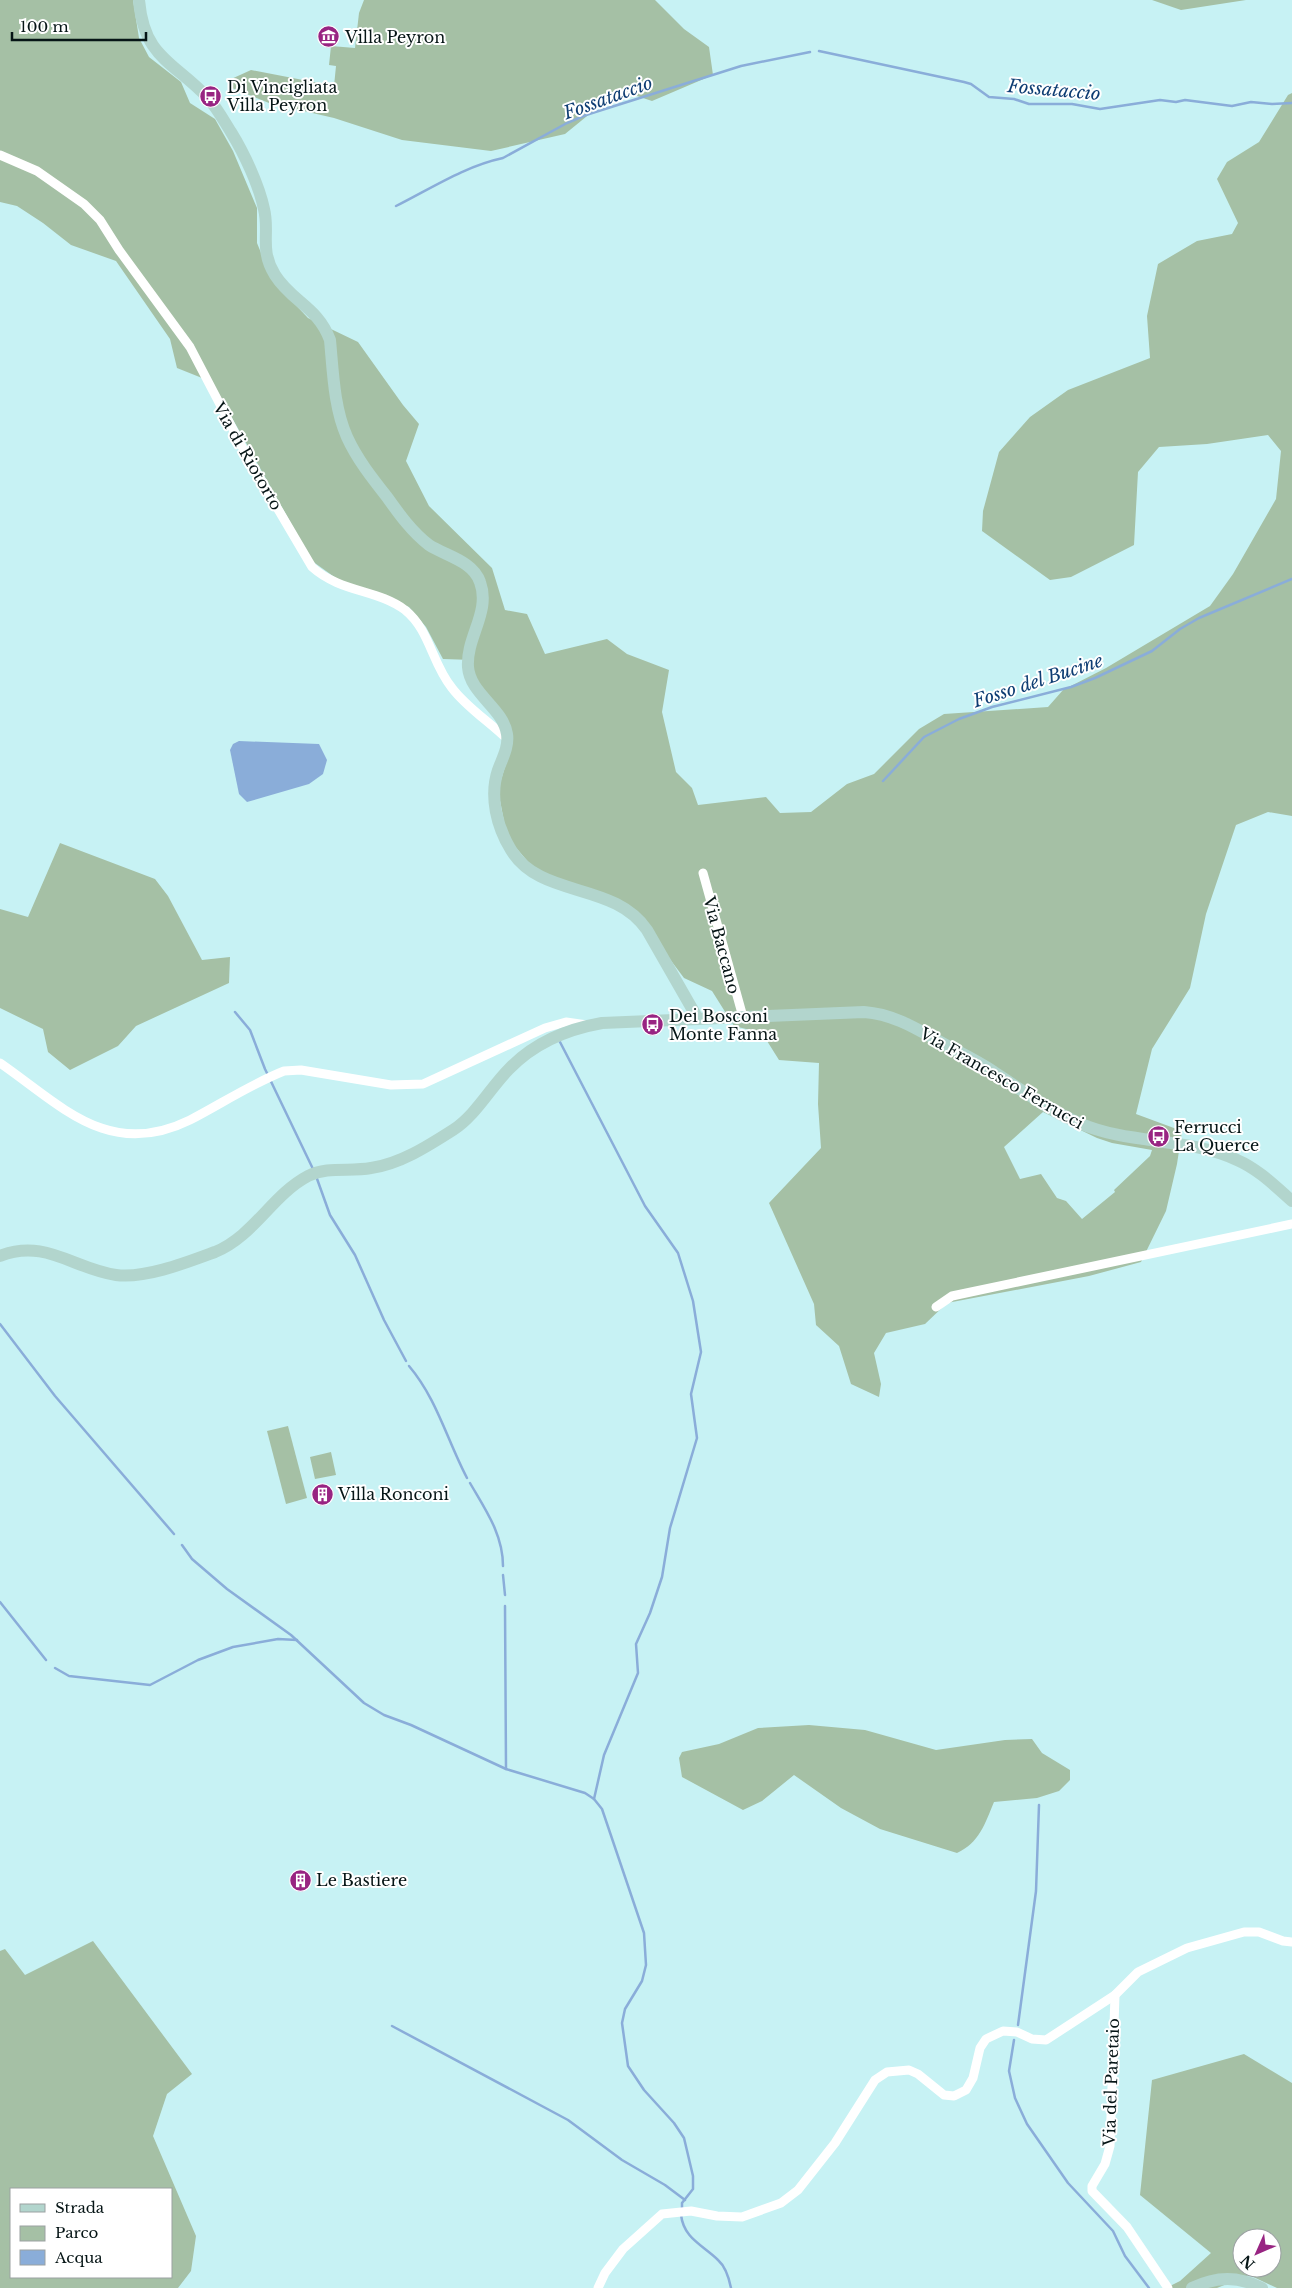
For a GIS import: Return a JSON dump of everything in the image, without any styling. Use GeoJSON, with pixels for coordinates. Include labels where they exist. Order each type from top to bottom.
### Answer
{"type":"FeatureCollection","features":[{"type":"Feature","properties":{"kind":"main road"},"geometry":{"type":"LineString","coordinates":[[139,0],[142,24],[150,44],[162,59],[208,99],[239,147],[265,211],[265,245],[269,264],[279,281],[316,315],[330,340],[339,413],[346,436],[358,458],[418,535],[439,550],[465,564],[476,574],[480,581],[482,614],[470,652],[468,671],[473,682],[504,725],[508,740],[496,777],[494,795],[497,818],[511,851],[523,866],[533,874],[597,895],[637,918],[647,930],[662,960],[698,1019]]}},
{"type":"Feature","properties":{"kind":"main road","name":"Via Francesco Ferrucci"},"geometry":{"type":"LineString","coordinates":[[0,1256],[11,1252],[33,1250],[46,1252],[116,1275],[149,1273],[225,1247],[248,1230],[290,1188],[315,1173],[370,1169],[395,1162],[413,1153],[456,1127],[480,1103],[509,1069],[526,1054],[554,1037],[589,1025],[742,1017],[864,1012],[895,1018],[993,1071],[1048,1108],[1080,1124],[1111,1134],[1191,1146],[1226,1155],[1249,1166],[1292,1201]]}},
{"type":"Feature","properties":{"kind":"main road"},"geometry":{"type":"LineString","coordinates":[[1192,2288],[1212,2280],[1224,2278],[1242,2280],[1262,2288]]}},
{"type":"Feature","properties":{"kind":"street","name":"Via di Riotorto"},"geometry":{"type":"LineString","coordinates":[[0,155],[37,171],[84,204],[100,220],[190,347],[236,436],[289,526],[305,558],[312,567],[320,574],[343,587],[395,604],[405,610],[419,625],[425,635],[452,689],[508,740]]}},
{"type":"Feature","properties":{"kind":"street","name":"Via Baccano"},"geometry":{"type":"LineString","coordinates":[[703,872],[742,1017]]}},
{"type":"Feature","properties":{"kind":"street"},"geometry":{"type":"LineString","coordinates":[[0,1063],[86,1122],[104,1130],[131,1134],[160,1131],[178,1125],[270,1077],[291,1070],[391,1085],[409,1086],[423,1084],[545,1028],[566,1022],[589,1025]]}},
{"type":"Feature","properties":{"kind":"street"},"geometry":{"type":"LineString","coordinates":[[936,1307],[952,1296],[1292,1224]]}},
{"type":"Feature","properties":{"kind":"street"},"geometry":{"type":"LineString","coordinates":[[598,2288],[605,2273],[623,2249],[641,2230],[662,2214],[675,2211],[691,2211],[717,2216],[742,2217],[781,2203],[798,2190],[842,2132],[875,2080],[887,2072],[909,2070],[918,2074],[944,2095],[954,2096],[966,2090],[973,2078],[980,2048],[986,2040],[1003,2030],[1017,2032],[1032,2039],[1046,2040],[1114,1995],[1138,1972],[1188,1948],[1244,1932],[1258,1932],[1283,1941],[1292,1942]]}},
{"type":"Feature","properties":{"kind":"street","name":"Via del Paretaio"},"geometry":{"type":"LineString","coordinates":[[1114,1995],[1110,2146],[1105,2164],[1092,2186],[1092,2191],[1127,2227],[1168,2288]]}},
{"type":"Feature","properties":{"kind":"green space"},"geometry":{"type":"Polygon","coordinates":[[[0,0],[133,0],[139,38],[149,57],[181,82],[190,103],[215,119],[233,151],[257,208],[257,243],[272,280],[308,318],[358,342],[419,424],[406,461],[429,506],[492,568],[505,610],[527,614],[545,654],[607,639],[627,654],[669,670],[662,712],[676,772],[692,788],[698,805],[766,797],[780,813],[811,812],[847,784],[874,774],[919,729],[944,714],[1048,707],[1063,690],[1106,668],[1210,606],[1233,574],[1276,499],[1281,451],[1268,435],[1207,444],[1159,447],[1138,472],[1134,545],[1071,577],[1050,580],[982,531],[983,511],[999,452],[1030,417],[1068,390],[1150,358],[1147,316],[1158,264],[1197,241],[1232,234],[1238,223],[1217,179],[1227,162],[1259,142],[1288,95],[1292,93],[1292,816],[1268,812],[1236,825],[1206,914],[1190,988],[1152,1049],[1136,1114],[1182,1131],[1177,1164],[1166,1211],[1141,1262],[1089,1276],[947,1303],[925,1324],[886,1333],[874,1353],[881,1384],[879,1397],[851,1384],[839,1346],[816,1325],[814,1304],[769,1203],[821,1148],[818,1104],[819,1063],[779,1060],[762,1033],[734,1026],[712,991],[684,978],[639,918],[535,870],[507,837],[498,790],[511,747],[475,677],[472,660],[443,659],[426,627],[409,607],[340,581],[312,561],[212,382],[177,368],[170,339],[116,261],[71,245],[17,206],[0,202],[0,0]],[[1043,1112],[1004,1147],[1020,1179],[1041,1174],[1057,1198],[1066,1201],[1082,1219],[1115,1192],[1114,1190],[1150,1156],[1152,1150],[1112,1143],[1097,1138],[1043,1112]]]}},
{"type":"Feature","properties":{"kind":"green space"},"geometry":{"type":"Polygon","coordinates":[[[364,0],[655,0],[684,29],[709,47],[713,75],[652,101],[619,90],[565,134],[491,151],[402,140],[334,118],[269,103],[232,88],[229,80],[251,70],[334,86],[336,66],[329,65],[331,46],[355,48],[359,13],[364,0]]]}},
{"type":"Feature","properties":{"kind":"green space"},"geometry":{"type":"Polygon","coordinates":[[[1152,0],[1246,0],[1181,10],[1152,0]]]}},
{"type":"Feature","properties":{"kind":"green space"},"geometry":{"type":"Polygon","coordinates":[[[60,843],[155,879],[168,896],[202,960],[230,957],[229,983],[136,1026],[118,1046],[70,1070],[48,1052],[43,1029],[0,1008],[0,909],[28,917],[60,843]]]}},
{"type":"Feature","properties":{"kind":"green space"},"geometry":{"type":"Polygon","coordinates":[[[288,1426],[307,1498],[286,1504],[267,1431],[288,1426]]]}},
{"type":"Feature","properties":{"kind":"green space"},"geometry":{"type":"Polygon","coordinates":[[[331,1452],[336,1475],[315,1479],[310,1457],[331,1452]]]}},
{"type":"Feature","properties":{"kind":"green space"},"geometry":{"type":"Polygon","coordinates":[[[809,1725],[865,1730],[936,1750],[1005,1740],[1032,1739],[1042,1753],[1070,1770],[1070,1780],[1059,1791],[1037,1798],[994,1802],[976,1838],[965,1849],[957,1853],[880,1829],[841,1808],[794,1775],[762,1801],[743,1810],[682,1777],[679,1758],[682,1752],[719,1744],[758,1728],[809,1725]]]}},
{"type":"Feature","properties":{"kind":"green space"},"geometry":{"type":"Polygon","coordinates":[[[93,1941],[192,2074],[167,2094],[153,2136],[196,2236],[191,2271],[178,2288],[0,2288],[0,1951],[5,1949],[25,1975],[93,1941]]]}},
{"type":"Feature","properties":{"kind":"green space"},"geometry":{"type":"Polygon","coordinates":[[[1244,2054],[1292,2083],[1292,2288],[1277,2288],[1255,2278],[1282,2278],[1282,2228],[1232,2228],[1232,2278],[1242,2278],[1217,2288],[1166,2288],[1180,2281],[1211,2253],[1140,2195],[1152,2080],[1244,2054]]]}},
{"type":"Feature","properties":{"kind":"water"},"geometry":{"type":"Polygon","coordinates":[[[239,741],[319,744],[327,760],[323,774],[309,784],[247,802],[239,794],[230,750],[233,744],[239,741]]]}},
{"type":"Feature","properties":{"kind":"waterway","name":"Fossataccio"},"geometry":{"type":"LineString","coordinates":[[819,51],[964,82],[971,84],[989,97],[1014,99],[1029,104],[1072,104],[1100,109],[1160,100],[1176,102],[1185,100],[1232,106],[1251,102],[1292,103]]}},
{"type":"Feature","properties":{"kind":"waterway","name":"Fossataccio"},"geometry":{"type":"LineString","coordinates":[[396,206],[461,172],[503,158],[567,123],[586,115],[741,66],[810,52]]}},
{"type":"Feature","properties":{"kind":"waterway","name":"Fosso del Bucine"},"geometry":{"type":"LineString","coordinates":[[883,781],[924,737],[959,719],[992,707],[1071,687],[1095,678],[1152,651],[1180,629],[1199,618],[1292,579]]}},
{"type":"Feature","properties":{"kind":"waterway"},"geometry":{"type":"LineString","coordinates":[[235,1012],[250,1030],[265,1069],[313,1169]]}},
{"type":"Feature","properties":{"kind":"waterway"},"geometry":{"type":"LineString","coordinates":[[560,1042],[645,1206],[678,1253],[693,1301],[701,1352],[691,1394],[697,1438],[670,1528],[662,1577],[650,1613],[636,1644],[638,1673],[604,1755],[594,1799]]}},
{"type":"Feature","properties":{"kind":"waterway"},"geometry":{"type":"LineString","coordinates":[[316,1176],[330,1215],[355,1255],[384,1320],[406,1361]]}},
{"type":"Feature","properties":{"kind":"waterway"},"geometry":{"type":"LineString","coordinates":[[0,1324],[55,1396],[174,1534]]}},
{"type":"Feature","properties":{"kind":"waterway"},"geometry":{"type":"LineString","coordinates":[[409,1366],[427,1392],[467,1478]]}},
{"type":"Feature","properties":{"kind":"waterway"},"geometry":{"type":"LineString","coordinates":[[470,1483],[497,1533],[503,1566]]}},
{"type":"Feature","properties":{"kind":"waterway"},"geometry":{"type":"LineString","coordinates":[[182,1545],[192,1559],[227,1589],[291,1635],[364,1703],[384,1715],[411,1725],[506,1769],[585,1793],[594,1799],[602,1809],[644,1933],[646,1965],[642,1981],[625,2009],[622,2023],[628,2066],[644,2090],[674,2123],[684,2138],[693,2176],[693,2189],[682,2203],[682,2210]]}},
{"type":"Feature","properties":{"kind":"waterway"},"geometry":{"type":"LineString","coordinates":[[503,1575],[505,1595]]}},
{"type":"Feature","properties":{"kind":"waterway"},"geometry":{"type":"LineString","coordinates":[[0,1602],[46,1660]]}},
{"type":"Feature","properties":{"kind":"waterway"},"geometry":{"type":"LineString","coordinates":[[505,1606],[506,1769]]}},
{"type":"Feature","properties":{"kind":"waterway"},"geometry":{"type":"LineString","coordinates":[[55,1668],[69,1676],[150,1685],[198,1660],[233,1647],[278,1639],[297,1640]]}},
{"type":"Feature","properties":{"kind":"waterway"},"geometry":{"type":"LineString","coordinates":[[1018,2025],[1036,1891],[1039,1805]]}},
{"type":"Feature","properties":{"kind":"waterway"},"geometry":{"type":"LineString","coordinates":[[392,2026],[568,2120],[622,2160],[665,2185],[685,2200]]}},
{"type":"Feature","properties":{"kind":"waterway"},"geometry":{"type":"LineString","coordinates":[[1014,2040],[1009,2071],[1015,2098],[1027,2124],[1068,2183],[1113,2231],[1125,2256],[1149,2288]]}},
{"type":"Feature","properties":{"kind":"waterway"},"geometry":{"type":"LineString","coordinates":[[681,2215],[690,2236],[723,2266],[731,2288]]}},
{"type":"Feature","properties":{"kind":"place","name":"Villa Peyron"},"geometry":{"type":"Point","coordinates":[329,37]}},
{"type":"Feature","properties":{"kind":"place","name":"Di Vincigliata Villa Peyron"},"geometry":{"type":"Point","coordinates":[211,96]}},
{"type":"Feature","properties":{"kind":"place","name":"Dei Bosconi Monte Fanna"},"geometry":{"type":"Point","coordinates":[653,1025]}},
{"type":"Feature","properties":{"kind":"place","name":"Ferrucci La Querce"},"geometry":{"type":"Point","coordinates":[1158,1136]}},
{"type":"Feature","properties":{"kind":"place","name":"Villa Ronconi"},"geometry":{"type":"Point","coordinates":[322,1494]}},
{"type":"Feature","properties":{"kind":"place","name":"Le Bastiere"},"geometry":{"type":"Point","coordinates":[300,1880]}}]}
